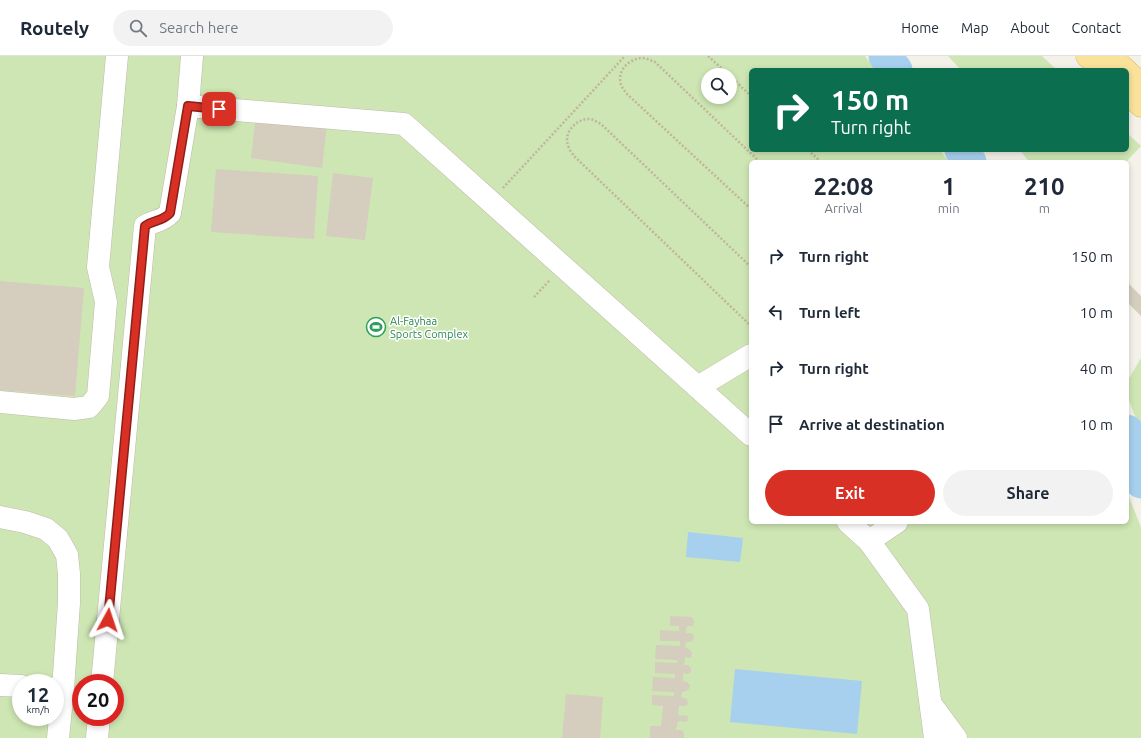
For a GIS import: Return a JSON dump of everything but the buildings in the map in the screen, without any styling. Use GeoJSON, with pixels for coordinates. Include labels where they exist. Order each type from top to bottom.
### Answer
{"type":"FeatureCollection","features":[{"type":"Feature","properties":{"kind":"main road"},"geometry":{"type":"LineString","coordinates":[[1087,56],[1100,68]]}},
{"type":"Feature","properties":{"kind":"main road"},"geometry":{"type":"LineString","coordinates":[[1111,56],[1125,68]]}},
{"type":"Feature","properties":{"kind":"main road"},"geometry":{"type":"LineString","coordinates":[[1129,72],[1141,84]]}},
{"type":"Feature","properties":{"kind":"main road"},"geometry":{"type":"LineString","coordinates":[[1129,95],[1141,106]]}},
{"type":"Feature","properties":{"kind":"lane"},"geometry":{"type":"LineString","coordinates":[[0,402],[74,409],[89,407],[98,396],[106,302],[98,267],[117,56]]}},
{"type":"Feature","properties":{"kind":"lane"},"geometry":{"type":"LineString","coordinates":[[103,674],[145,226],[152,221],[164,220],[170,213],[188,106],[192,56]]}},
{"type":"Feature","properties":{"kind":"lane"},"geometry":{"type":"LineString","coordinates":[[188,106],[404,124],[749,433]]}},
{"type":"Feature","properties":{"kind":"lane"},"geometry":{"type":"LineString","coordinates":[[698,387],[749,355]]}},
{"type":"Feature","properties":{"kind":"lane"},"geometry":{"type":"LineString","coordinates":[[0,518],[25,522],[46,529],[58,539],[66,555],[69,574],[69,602],[61,674]]}},
{"type":"Feature","properties":{"kind":"lane"},"geometry":{"type":"LineString","coordinates":[[850,524],[869,540],[918,609],[936,738]]}},
{"type":"Feature","properties":{"kind":"lane"},"geometry":{"type":"LineString","coordinates":[[869,540],[894,524]]}},
{"type":"Feature","properties":{"kind":"lane"},"geometry":{"type":"LineString","coordinates":[[0,685],[12,686]]}},
{"type":"Feature","properties":{"kind":"lane"},"geometry":{"type":"LineString","coordinates":[[931,704],[956,738]]}},
{"type":"Feature","properties":{"kind":"lane"},"geometry":{"type":"LineString","coordinates":[[58,726],[58,738]]}},
{"type":"Feature","properties":{"kind":"lane"},"geometry":{"type":"LineString","coordinates":[[97,738],[98,726]]}},
{"type":"Feature","properties":{"kind":"path"},"geometry":{"type":"LineString","coordinates":[[490,202],[625,56]]}},
{"type":"Feature","properties":{"kind":"path"},"geometry":{"type":"LineString","coordinates":[[708,56],[721,68]]}},
{"type":"Feature","properties":{"kind":"path"},"geometry":{"type":"LineString","coordinates":[[749,152],[655,62],[645,58],[634,59],[625,65],[621,75],[622,86],[628,95],[749,207]]}},
{"type":"Feature","properties":{"kind":"path"},"geometry":{"type":"LineString","coordinates":[[737,83],[749,94]]}},
{"type":"Feature","properties":{"kind":"path"},"geometry":{"type":"LineString","coordinates":[[749,265],[601,124],[591,119],[580,120],[571,127],[567,137],[568,148],[574,156],[749,324]]}},
{"type":"Feature","properties":{"kind":"path"},"geometry":{"type":"LineString","coordinates":[[750,152],[758,160]]}},
{"type":"Feature","properties":{"kind":"path"},"geometry":{"type":"LineString","coordinates":[[810,152],[819,160]]}},
{"type":"Feature","properties":{"kind":"green space","name":"Al-Fayhaa Sports Complex"},"geometry":{"type":"Polygon","coordinates":[[[0,56],[865,56],[874,68],[749,68],[749,152],[942,152],[948,160],[749,160],[749,524],[1129,524],[1129,497],[1141,527],[1141,738],[0,738],[0,56]]]}},
{"type":"Feature","properties":{"kind":"green space"},"geometry":{"type":"Polygon","coordinates":[[[948,56],[1042,56],[1055,68],[959,68],[948,56]]]}},
{"type":"Feature","properties":{"kind":"green space"},"geometry":{"type":"Polygon","coordinates":[[[1129,135],[1141,146],[1128,160],[1028,160],[1022,152],[1129,152],[1129,135]]]}},
{"type":"Feature","properties":{"kind":"green space"},"geometry":{"type":"Polygon","coordinates":[[[1141,358],[1141,426],[1139,427],[1129,400],[1129,379],[1141,358]]]}},
{"type":"Feature","properties":{"kind":"water"},"geometry":{"type":"Polygon","coordinates":[[[688,532],[743,538],[740,562],[686,557],[688,532]]]}},
{"type":"Feature","properties":{"kind":"water"},"geometry":{"type":"Polygon","coordinates":[[[735,669],[862,681],[857,734],[730,722],[735,669]]]}},
{"type":"Feature","properties":{"kind":"waterway"},"geometry":{"type":"LineString","coordinates":[[885,56],[894,68]]}},
{"type":"Feature","properties":{"kind":"waterway"},"geometry":{"type":"LineString","coordinates":[[962,152],[968,160]]}},
{"type":"Feature","properties":{"kind":"waterway"},"geometry":{"type":"LineString","coordinates":[[1129,438],[1141,482]]}},
{"type":"Feature","properties":{"kind":"place","name":"Al-Fayhaa Sports Complex"},"geometry":{"type":"Point","coordinates":[376,327]}},
{"type":"Feature","properties":{"kind":"route"},"geometry":{"type":"LineString","coordinates":[[108,620],[145,226],[152,221],[164,220],[170,213],[188,106],[219,109]]}}]}
